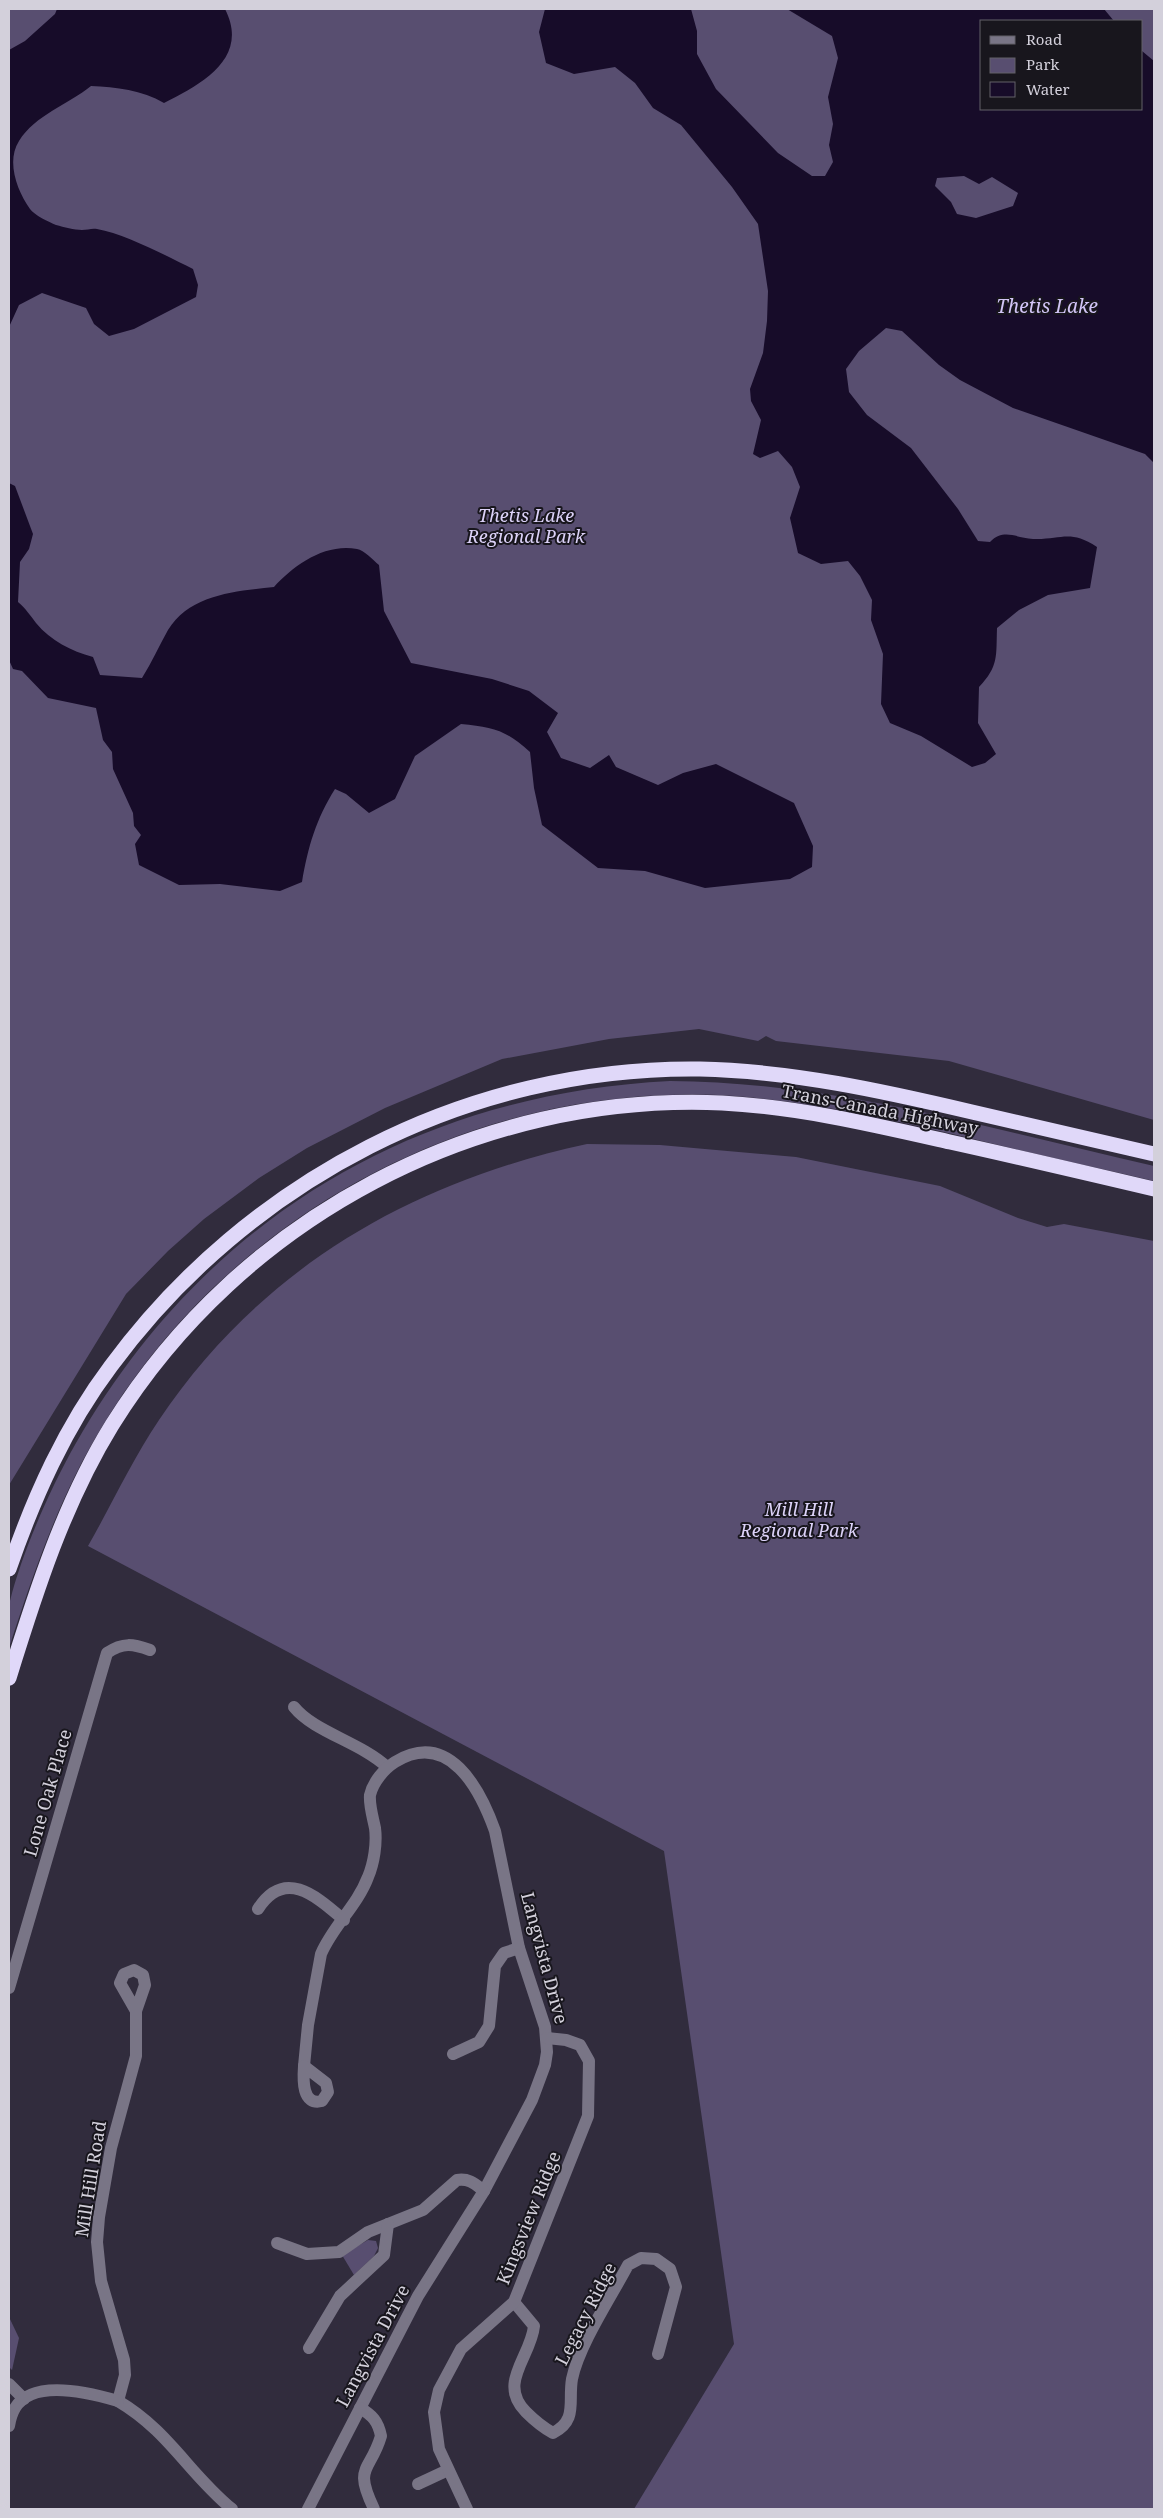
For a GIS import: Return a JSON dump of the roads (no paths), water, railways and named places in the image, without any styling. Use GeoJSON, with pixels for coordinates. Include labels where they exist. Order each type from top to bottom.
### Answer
{"type":"FeatureCollection","features":[{"type":"Feature","properties":{"kind":"highway","name":"Trans-Canada Highway"},"geometry":{"type":"LineString","coordinates":[[9,1569],[36,1497],[59,1449],[85,1404],[110,1367],[171,1294],[241,1228],[325,1169],[380,1140],[460,1107],[559,1081],[608,1074],[701,1069],[767,1073],[890,1094],[1154,1154]]}},
{"type":"Feature","properties":{"kind":"highway","name":"Trans-Canada Highway"},"geometry":{"type":"LineString","coordinates":[[9,1678],[36,1592],[64,1518],[112,1424],[140,1384],[200,1311],[260,1256],[332,1204],[396,1170],[480,1136],[528,1122],[574,1112],[627,1106],[682,1103],[723,1104],[815,1114],[873,1124],[1154,1189]]}},
{"type":"Feature","properties":{"kind":"highway"},"geometry":{"type":"LineString","coordinates":[[1118,1180],[1154,1195]]}},
{"type":"Feature","properties":{"kind":"street","name":"Lone Oak Place"},"geometry":{"type":"LineString","coordinates":[[9,1988],[107,1653],[119,1644],[134,1644],[150,1650]]}},
{"type":"Feature","properties":{"kind":"street"},"geometry":{"type":"LineString","coordinates":[[294,1707],[303,1718],[355,1744],[387,1768]]}},
{"type":"Feature","properties":{"kind":"street","name":"Langvista Drive"},"geometry":{"type":"LineString","coordinates":[[304,2066],[308,2025],[318,1964],[325,1943],[344,1920],[362,1892],[370,1874],[375,1831],[370,1796],[373,1786],[387,1768],[400,1759],[427,1753],[445,1758],[468,1777],[489,1815],[495,1831],[520,1948],[542,2012],[547,2038],[546,2058],[541,2082],[484,2191],[418,2296],[308,2509]]}},
{"type":"Feature","properties":{"kind":"street"},"geometry":{"type":"LineString","coordinates":[[258,1909],[272,1893],[293,1888],[313,1895],[344,1920]]}},
{"type":"Feature","properties":{"kind":"street"},"geometry":{"type":"LineString","coordinates":[[453,2054],[479,2042],[489,2026],[495,1966],[504,1953],[520,1948]]}},
{"type":"Feature","properties":{"kind":"street","name":"Mill Hill Road"},"geometry":{"type":"LineString","coordinates":[[118,2401],[124,2375],[124,2360],[101,2281],[97,2242],[99,2217],[111,2148],[136,2056],[136,2011]]}},
{"type":"Feature","properties":{"kind":"street","name":"Kingsview Ridge"},"geometry":{"type":"LineString","coordinates":[[467,2509],[448,2470],[436,2434],[434,2412],[439,2390],[461,2349],[514,2302],[588,2116],[589,2061],[580,2045],[566,2040],[547,2038]]}},
{"type":"Feature","properties":{"kind":"street"},"geometry":{"type":"LineString","coordinates":[[277,2243],[306,2254],[338,2252],[368,2232],[423,2210],[457,2180],[464,2179],[472,2182],[484,2191]]}},
{"type":"Feature","properties":{"kind":"street"},"geometry":{"type":"LineString","coordinates":[[309,2348],[340,2296],[384,2255],[388,2224]]}},
{"type":"Feature","properties":{"kind":"street","name":"Legacy Ridge"},"geometry":{"type":"LineString","coordinates":[[514,2302],[534,2326],[533,2339],[516,2374],[512,2389],[518,2404],[541,2427],[553,2433],[564,2427],[570,2415],[572,2378],[583,2349],[628,2265],[641,2258],[656,2259],[670,2269],[676,2287],[658,2354]]}},
{"type":"Feature","properties":{"kind":"street"},"geometry":{"type":"LineString","coordinates":[[9,2384],[24,2399]]}},
{"type":"Feature","properties":{"kind":"street"},"geometry":{"type":"LineString","coordinates":[[9,2426],[16,2407],[24,2399],[49,2390],[99,2395],[118,2401],[138,2413],[155,2428],[202,2482],[232,2509]]}},
{"type":"Feature","properties":{"kind":"street"},"geometry":{"type":"LineString","coordinates":[[360,2408],[371,2414],[376,2421],[381,2436],[364,2471],[366,2493],[374,2509]]}},
{"type":"Feature","properties":{"kind":"street"},"geometry":{"type":"LineString","coordinates":[[418,2484],[448,2470]]}},
{"type":"Feature","properties":{"kind":"water"},"geometry":{"type":"Polygon","coordinates":[[[57,9],[225,9],[231,26],[231,42],[227,55],[207,78],[179,96],[164,103],[147,95],[129,90],[91,86],[34,124],[19,141],[15,149],[13,167],[17,185],[25,202],[38,216],[56,225],[79,230],[97,229],[120,236],[146,246],[193,269],[198,285],[196,297],[134,329],[109,336],[94,324],[86,308],[42,293],[19,305],[9,327],[9,50],[25,41],[55,14],[57,9]]]}},
{"type":"Feature","properties":{"kind":"water","name":"Thetis Lake"},"geometry":{"type":"Polygon","coordinates":[[[545,9],[691,9],[697,31],[697,54],[716,89],[778,153],[812,176],[825,176],[833,162],[829,145],[833,124],[828,97],[838,58],[832,36],[787,9],[1104,9],[1113,20],[980,20],[980,110],[1143,110],[1143,52],[1154,61],[1154,463],[1145,454],[1013,408],[960,380],[939,365],[902,331],[886,328],[859,351],[846,369],[849,392],[867,415],[911,448],[958,509],[978,541],[990,542],[1000,535],[1033,539],[1072,537],[1079,538],[1097,547],[1090,588],[1048,595],[1019,610],[997,628],[995,660],[990,673],[979,687],[978,723],[996,754],[985,763],[972,767],[921,736],[890,723],[881,704],[883,654],[871,620],[872,600],[860,576],[848,561],[821,564],[798,553],[790,518],[800,487],[792,467],[778,451],[760,458],[753,454],[761,420],[751,401],[750,389],[763,353],[768,291],[758,224],[732,187],[681,125],[653,108],[635,83],[615,67],[574,74],[546,63],[539,32],[545,9]],[[964,176],[937,178],[935,186],[951,202],[957,214],[976,218],[1013,206],[1018,193],[992,177],[979,184],[964,176]]]}},
{"type":"Feature","properties":{"kind":"water"},"geometry":{"type":"Polygon","coordinates":[[[9,483],[15,486],[33,534],[29,549],[20,562],[18,602],[48,635],[77,652],[93,657],[100,675],[142,678],[168,630],[177,618],[188,609],[215,596],[244,590],[274,587],[291,571],[311,557],[333,549],[357,549],[379,565],[384,611],[411,663],[492,679],[529,691],[558,713],[547,732],[561,758],[590,768],[609,755],[616,767],[658,785],[683,773],[716,764],[794,803],[813,846],[812,867],[790,879],[705,888],[645,871],[598,868],[542,825],[534,788],[530,752],[506,734],[491,728],[461,724],[415,756],[395,799],[369,813],[346,794],[335,789],[328,800],[314,834],[302,882],[280,891],[220,884],[179,885],[139,865],[135,844],[141,835],[134,826],[133,813],[113,769],[112,752],[103,740],[96,708],[48,698],[22,671],[13,669],[9,660],[9,483]]]}},
{"type":"Feature","properties":{"kind":"park label","name":"Thetis Lake Regional Park"},"geometry":{"type":"Point","coordinates":[526,526]}},
{"type":"Feature","properties":{"kind":"park label","name":"Mill Hill Regional Park"},"geometry":{"type":"Point","coordinates":[799,1520]}}]}
